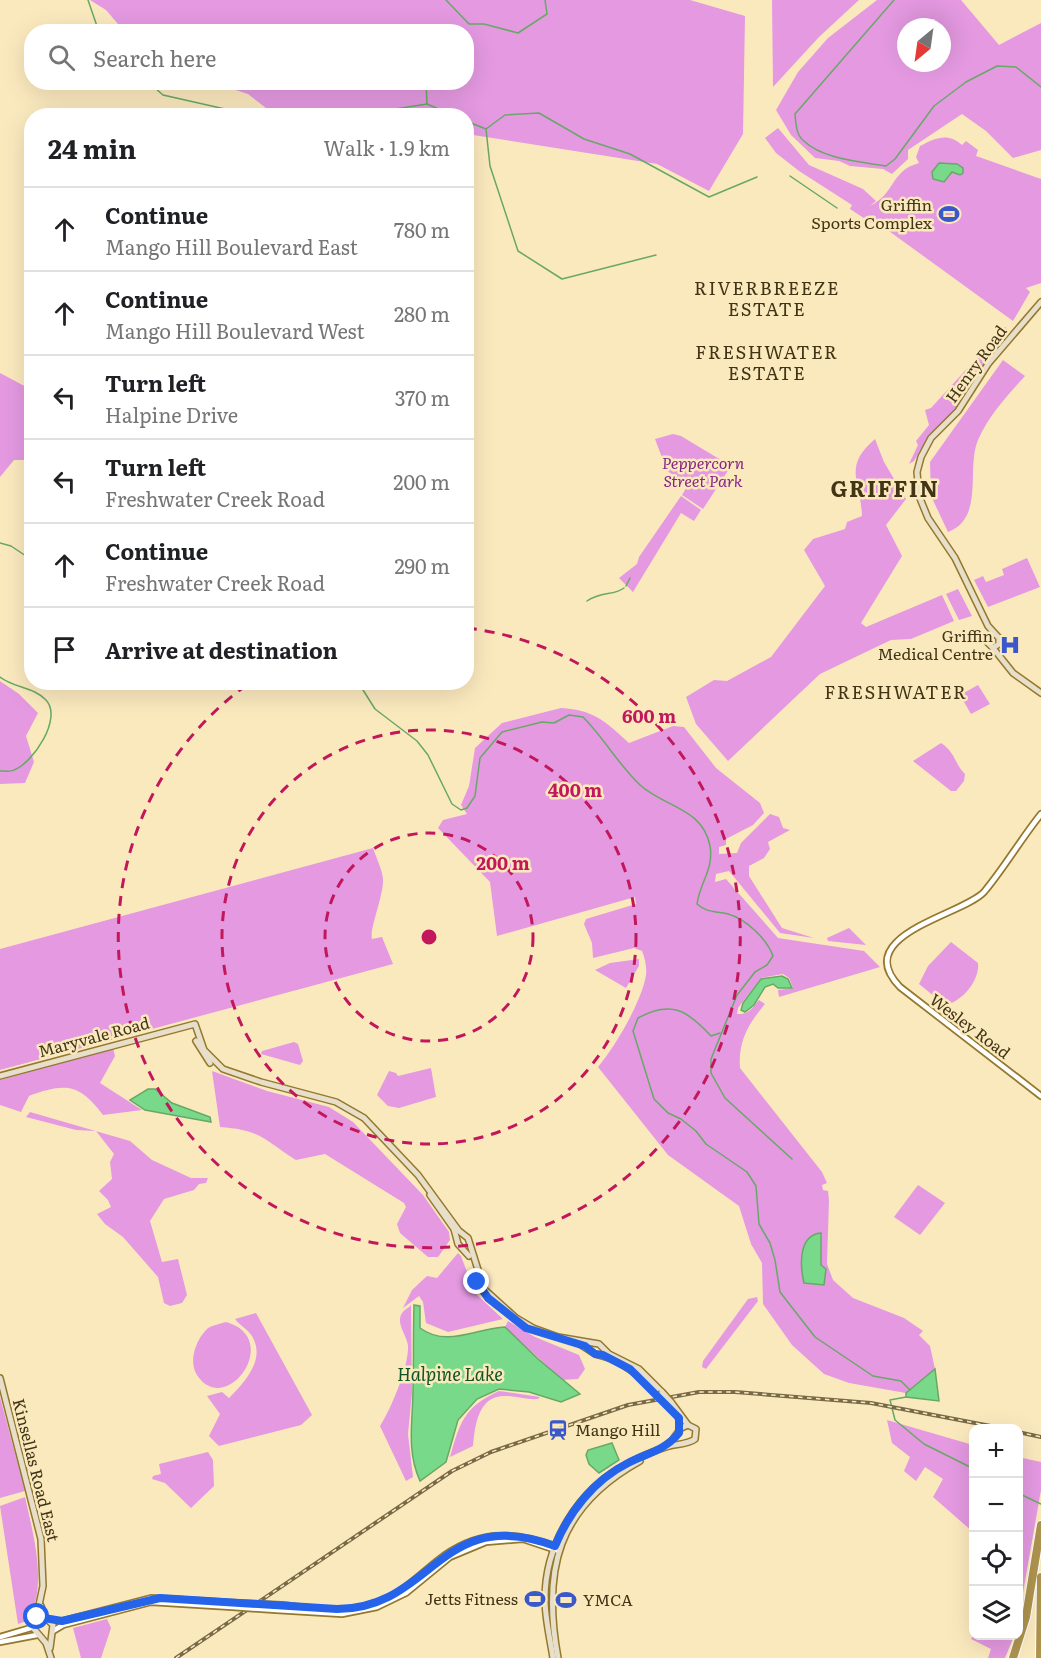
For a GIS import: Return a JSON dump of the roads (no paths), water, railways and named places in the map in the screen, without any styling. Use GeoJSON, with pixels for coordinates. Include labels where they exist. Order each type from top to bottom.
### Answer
{"type":"FeatureCollection","features":[{"type":"Feature","properties":{"kind":"highway"},"geometry":{"type":"LineString","coordinates":[[1013,1658],[1026,1617],[1041,1525]]}},
{"type":"Feature","properties":{"kind":"highway"},"geometry":{"type":"LineString","coordinates":[[1040,1658],[1041,1577]]}},
{"type":"Feature","properties":{"kind":"main road","name":"Henry Road"},"geometry":{"type":"LineString","coordinates":[[978,606],[951,550],[925,512],[919,496],[917,472],[921,457],[931,438],[958,411],[988,364],[1041,302]]}},
{"type":"Feature","properties":{"kind":"main road"},"geometry":{"type":"LineString","coordinates":[[978,606],[994,634],[999,638],[999,644],[1017,675]]}},
{"type":"Feature","properties":{"kind":"main road"},"geometry":{"type":"LineString","coordinates":[[978,606],[987,637],[986,643],[1017,675],[1041,693]]}},
{"type":"Feature","properties":{"kind":"main road"},"geometry":{"type":"LineString","coordinates":[[987,637],[994,634]]}},
{"type":"Feature","properties":{"kind":"main road"},"geometry":{"type":"LineString","coordinates":[[993,648],[999,644]]}},
{"type":"Feature","properties":{"kind":"main road","name":"Maryvale Road"},"geometry":{"type":"LineString","coordinates":[[0,1076],[193,1025],[204,1050],[223,1069],[261,1082],[336,1102],[364,1118],[418,1175],[460,1236]]}},
{"type":"Feature","properties":{"kind":"main road"},"geometry":{"type":"LineString","coordinates":[[466,1245],[458,1244],[460,1236],[468,1238],[466,1245],[484,1289],[516,1318],[549,1334],[593,1348],[600,1345],[601,1352]]}},
{"type":"Feature","properties":{"kind":"main road"},"geometry":{"type":"LineString","coordinates":[[554,1658],[545,1598],[557,1549],[570,1517],[592,1489],[617,1469],[666,1447],[684,1441],[691,1442],[697,1435],[696,1429],[688,1425],[639,1369],[601,1352],[595,1354],[593,1348]]}},
{"type":"Feature","properties":{"kind":"main road","name":"Kinsellas Road East"},"geometry":{"type":"LineString","coordinates":[[0,1378],[39,1528],[44,1569],[41,1604],[35,1624]]}},
{"type":"Feature","properties":{"kind":"main road"},"geometry":{"type":"LineString","coordinates":[[668,1402],[678,1416],[684,1441]]}},
{"type":"Feature","properties":{"kind":"main road"},"geometry":{"type":"LineString","coordinates":[[666,1447],[680,1430],[688,1425]]}},
{"type":"Feature","properties":{"kind":"main road"},"geometry":{"type":"LineString","coordinates":[[557,1549],[550,1599],[558,1658]]}},
{"type":"Feature","properties":{"kind":"main road","name":"Kinsellas Road East"},"geometry":{"type":"LineString","coordinates":[[41,1604],[52,1633]]}},
{"type":"Feature","properties":{"kind":"main road"},"geometry":{"type":"LineString","coordinates":[[48,1620],[35,1624],[51,1657]]}},
{"type":"Feature","properties":{"kind":"main road"},"geometry":{"type":"LineString","coordinates":[[39,1636],[52,1633],[51,1657]]}},
{"type":"Feature","properties":{"kind":"street","name":"Wesley Road"},"geometry":{"type":"LineString","coordinates":[[1041,814],[982,893],[899,938],[890,953],[890,971],[903,989],[1041,1096]]}},
{"type":"Feature","properties":{"kind":"street"},"geometry":{"type":"LineString","coordinates":[[48,1620],[62,1621],[151,1598],[337,1609],[367,1606],[396,1594],[456,1554],[486,1542],[523,1539],[557,1549]]}},
{"type":"Feature","properties":{"kind":"street"},"geometry":{"type":"LineString","coordinates":[[52,1633],[63,1625],[151,1602],[335,1613],[362,1612],[395,1600],[425,1574]]}},
{"type":"Feature","properties":{"kind":"street"},"geometry":{"type":"LineString","coordinates":[[0,1640],[35,1624]]}},
{"type":"Feature","properties":{"kind":"street"},"geometry":{"type":"LineString","coordinates":[[0,1640],[39,1636]]}},
{"type":"Feature","properties":{"kind":"water"},"geometry":{"type":"Polygon","coordinates":[[[939,163],[957,164],[963,168],[963,173],[960,175],[952,172],[944,182],[933,179],[932,172],[939,163]]]}},
{"type":"Feature","properties":{"kind":"water"},"geometry":{"type":"Polygon","coordinates":[[[782,976],[788,979],[792,988],[778,988],[773,984],[765,987],[754,1005],[745,1012],[741,1010],[743,1003],[761,979],[782,976]]]}},
{"type":"Feature","properties":{"kind":"water"},"geometry":{"type":"Polygon","coordinates":[[[148,1089],[155,1089],[172,1103],[210,1117],[211,1122],[145,1110],[130,1100],[148,1089]]]}},
{"type":"Feature","properties":{"kind":"water"},"geometry":{"type":"Polygon","coordinates":[[[821,1233],[821,1265],[826,1269],[824,1285],[804,1283],[802,1252],[804,1245],[808,1239],[821,1233]]]}},
{"type":"Feature","properties":{"kind":"water","name":"Halpine Lake"},"geometry":{"type":"Polygon","coordinates":[[[414,1305],[420,1306],[420,1328],[430,1334],[451,1337],[505,1327],[538,1359],[580,1394],[561,1402],[529,1392],[499,1389],[477,1399],[458,1420],[446,1462],[420,1481],[413,1458],[411,1435],[414,1305]]]}},
{"type":"Feature","properties":{"kind":"water"},"geometry":{"type":"Polygon","coordinates":[[[935,1369],[939,1401],[906,1397],[906,1393],[935,1369]]]}},
{"type":"Feature","properties":{"kind":"water"},"geometry":{"type":"Polygon","coordinates":[[[612,1443],[619,1460],[599,1473],[589,1464],[586,1455],[588,1450],[612,1443]]]}},
{"type":"Feature","properties":{"kind":"waterway"},"geometry":{"type":"LineString","coordinates":[[88,0],[96,24]]}},
{"type":"Feature","properties":{"kind":"waterway"},"geometry":{"type":"LineString","coordinates":[[446,0],[469,24],[484,24],[518,33],[547,14],[545,0]]}},
{"type":"Feature","properties":{"kind":"waterway"},"geometry":{"type":"LineString","coordinates":[[894,0],[795,114],[799,136],[812,147],[843,159],[886,166],[895,159],[934,106],[966,82],[997,66],[1016,67],[1041,87]]}},
{"type":"Feature","properties":{"kind":"waterway"},"geometry":{"type":"LineString","coordinates":[[157,90],[163,95],[221,108]]}},
{"type":"Feature","properties":{"kind":"waterway"},"geometry":{"type":"LineString","coordinates":[[426,90],[427,104],[436,108]]}},
{"type":"Feature","properties":{"kind":"waterway"},"geometry":{"type":"LineString","coordinates":[[402,108],[427,104]]}},
{"type":"Feature","properties":{"kind":"waterway"},"geometry":{"type":"LineString","coordinates":[[486,129],[505,115],[539,113],[584,139],[630,154],[709,197],[757,177]]}},
{"type":"Feature","properties":{"kind":"waterway"},"geometry":{"type":"LineString","coordinates":[[474,124],[486,129],[490,166],[518,251],[562,279],[656,255]]}},
{"type":"Feature","properties":{"kind":"waterway"},"geometry":{"type":"LineString","coordinates":[[790,176],[837,208]]}},
{"type":"Feature","properties":{"kind":"waterway"},"geometry":{"type":"LineString","coordinates":[[0,543],[11,546],[24,555]]}},
{"type":"Feature","properties":{"kind":"waterway"},"geometry":{"type":"LineString","coordinates":[[626,586],[630,578]]}},
{"type":"Feature","properties":{"kind":"waterway"},"geometry":{"type":"LineString","coordinates":[[587,601],[624,588]]}},
{"type":"Feature","properties":{"kind":"waterway"},"geometry":{"type":"LineString","coordinates":[[0,677],[24,688]]}},
{"type":"Feature","properties":{"kind":"waterway"},"geometry":{"type":"LineString","coordinates":[[0,771],[13,771],[22,766],[44,739],[51,718],[50,708],[46,700],[30,690]]}},
{"type":"Feature","properties":{"kind":"waterway"},"geometry":{"type":"LineString","coordinates":[[363,690],[375,709],[417,741],[428,755],[452,804],[461,810],[467,808],[475,796],[480,758],[502,732],[542,722],[554,723],[569,715],[583,717],[640,785],[691,816],[699,824],[706,833],[711,854],[697,904],[708,910],[728,914],[742,920],[761,937],[773,956],[767,965],[755,972],[737,995],[711,1059],[711,1073],[725,1098],[792,1159]]}},
{"type":"Feature","properties":{"kind":"waterway"},"geometry":{"type":"LineString","coordinates":[[720,1033],[711,1036],[694,1020],[678,1010],[660,1010],[638,1018],[633,1031],[654,1099],[668,1113],[681,1119],[696,1131],[706,1144],[747,1172],[756,1186],[759,1224],[770,1243],[780,1292],[815,1337],[873,1376],[901,1381],[910,1390]]}},
{"type":"Feature","properties":{"kind":"waterway"},"geometry":{"type":"LineString","coordinates":[[906,1397],[890,1400],[895,1420],[924,1444],[969,1466]]}},
{"type":"Feature","properties":{"kind":"waterway"},"geometry":{"type":"LineString","coordinates":[[1023,1495],[1041,1504]]}},
{"type":"Feature","properties":{"kind":"railway"},"geometry":{"type":"LineString","coordinates":[[176,1658],[452,1471],[491,1452],[628,1405],[699,1392],[735,1392],[871,1403],[980,1424]]}},
{"type":"Feature","properties":{"kind":"railway"},"geometry":{"type":"LineString","coordinates":[[1023,1433],[1041,1437]]}},
{"type":"Feature","properties":{"kind":"place","name":"Griffin Sports Complex"},"geometry":{"type":"Point","coordinates":[949,214]}},
{"type":"Feature","properties":{"kind":"place","name":"Griffin Medical Centre"},"geometry":{"type":"Point","coordinates":[1010,645]}},
{"type":"Feature","properties":{"kind":"place","name":"Mango Hill"},"geometry":{"type":"Point","coordinates":[558,1430]}},
{"type":"Feature","properties":{"kind":"place","name":"Jetts Fitness"},"geometry":{"type":"Point","coordinates":[535,1599]}},
{"type":"Feature","properties":{"kind":"place","name":"YMCA"},"geometry":{"type":"Point","coordinates":[566,1600]}},
{"type":"Feature","properties":{"kind":"district","name":"RIVERBREEZE ESTATE"},"geometry":{"type":"Point","coordinates":[767,299]}},
{"type":"Feature","properties":{"kind":"district","name":"FRESHWATER ESTATE"},"geometry":{"type":"Point","coordinates":[767,364]}},
{"type":"Feature","properties":{"kind":"district","name":"GRIFFIN"},"geometry":{"type":"Point","coordinates":[885,489]}},
{"type":"Feature","properties":{"kind":"district","name":"FRESHWATER"},"geometry":{"type":"Point","coordinates":[896,693]}},
{"type":"Feature","properties":{"kind":"park label","name":"Peppercorn Street Park"},"geometry":{"type":"Point","coordinates":[703,472]}}]}
